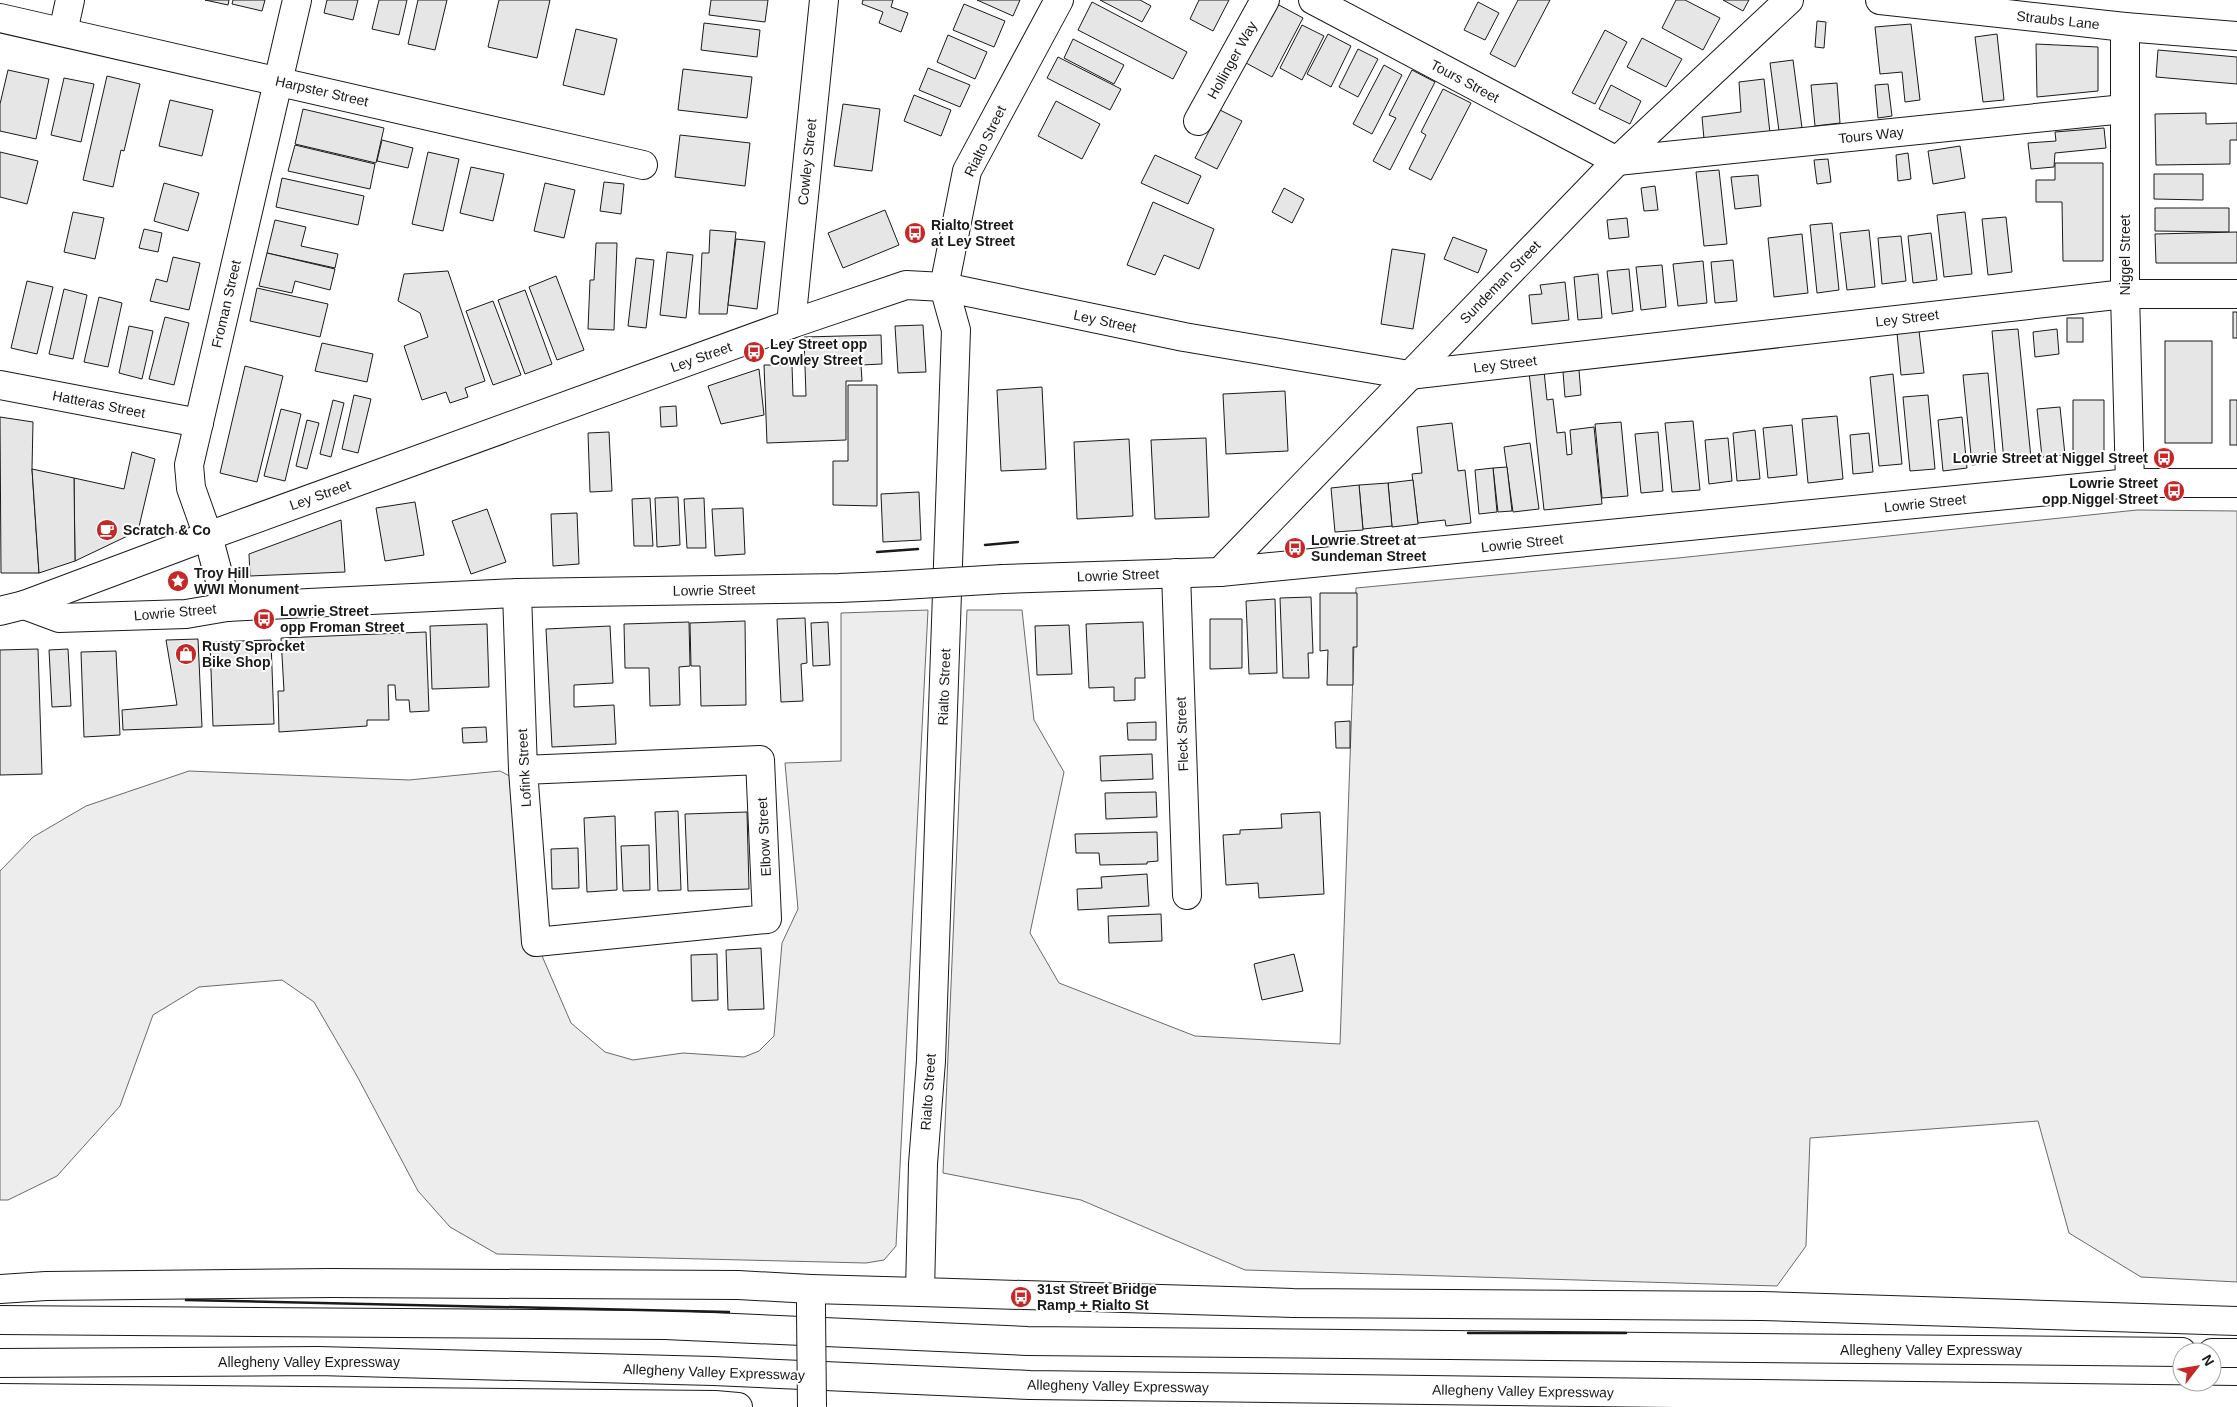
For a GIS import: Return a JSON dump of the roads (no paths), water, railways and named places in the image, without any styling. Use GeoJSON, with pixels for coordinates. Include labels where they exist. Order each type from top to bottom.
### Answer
{"type":"FeatureCollection","features":[{"type":"Feature","properties":{"kind":"main road"},"geometry":{"type":"LineString","coordinates":[[62,32],[70,0]]}},
{"type":"Feature","properties":{"kind":"main road","name":"Froman Street"},"geometry":{"type":"LineString","coordinates":[[227,607],[208,536],[191,488],[189,465],[297,0]]}},
{"type":"Feature","properties":{"kind":"main road","name":"Cowley Street"},"geometry":{"type":"LineString","coordinates":[[791,324],[824,0]]}},
{"type":"Feature","properties":{"kind":"main road","name":"Rialto Street"},"geometry":{"type":"LineString","coordinates":[[920,1292],[923,1164],[931,1060],[956,330],[944,287],[967,170],[1059,0]]}},
{"type":"Feature","properties":{"kind":"main road","name":"Hollinger Way"},"geometry":{"type":"LineString","coordinates":[[1198,121],[1265,0]]}},
{"type":"Feature","properties":{"kind":"main road","name":"Tours Street"},"geometry":{"type":"LineString","coordinates":[[1313,0],[1617,161]]}},
{"type":"Feature","properties":{"kind":"main road","name":"Sundeman Street"},"geometry":{"type":"LineString","coordinates":[[1220,572],[1617,161],[1789,0]]}},
{"type":"Feature","properties":{"kind":"main road","name":"Straubs Lane"},"geometry":{"type":"LineString","coordinates":[[1880,0],[2125,27],[2237,36]]}},
{"type":"Feature","properties":{"kind":"main road","name":"Harpster Street"},"geometry":{"type":"LineString","coordinates":[[0,18],[278,80],[643,165]]}},
{"type":"Feature","properties":{"kind":"main road","name":"Niggel Street"},"geometry":{"type":"LineString","coordinates":[[2125,27],[2125,294],[2130,483]]}},
{"type":"Feature","properties":{"kind":"main road","name":"Tours Way"},"geometry":{"type":"LineString","coordinates":[[1617,161],[2124,109]]}},
{"type":"Feature","properties":{"kind":"main road","name":"Ley Street"},"geometry":{"type":"LineString","coordinates":[[12,608],[791,324],[906,286],[944,287],[1184,337],[1409,375],[2125,294],[2237,294]]}},
{"type":"Feature","properties":{"kind":"main road","name":"Hatteras Street"},"geometry":{"type":"LineString","coordinates":[[0,385],[199,423]]}},
{"type":"Feature","properties":{"kind":"main road","name":"Lowrie Street"},"geometry":{"type":"LineString","coordinates":[[12,608],[59,618],[186,614],[227,607],[517,594],[886,586],[1003,579],[1220,572],[2130,483],[2237,483]]}},
{"type":"Feature","properties":{"kind":"main road","name":"Fleck Street"},"geometry":{"type":"LineString","coordinates":[[1176,573],[1187,895]]}},
{"type":"Feature","properties":{"kind":"main road","name":"Lofink Street"},"geometry":{"type":"LineString","coordinates":[[517,594],[523,770],[536,942]]}},
{"type":"Feature","properties":{"kind":"main road","name":"Elbow Street"},"geometry":{"type":"LineString","coordinates":[[523,770],[760,760],[768,919],[536,942]]}},
{"type":"Feature","properties":{"kind":"main road"},"geometry":{"type":"LineString","coordinates":[[0,1289],[46,1286],[331,1284],[738,1286],[811,1300],[920,1292],[1283,1303],[1762,1306],[2237,1321]]}},
{"type":"Feature","properties":{"kind":"main road"},"geometry":{"type":"LineString","coordinates":[[811,1300],[812,1407]]}},
{"type":"Feature","properties":{"kind":"main road","name":"Allegheny Valley Expressway"},"geometry":{"type":"LineString","coordinates":[[0,1320],[665,1325],[1027,1341],[2172,1352]]}},
{"type":"Feature","properties":{"kind":"main road"},"geometry":{"type":"LineString","coordinates":[[2222,1353],[2237,1353]]}},
{"type":"Feature","properties":{"kind":"main road","name":"Allegheny Valley Expressway"},"geometry":{"type":"LineString","coordinates":[[0,1363],[317,1361],[713,1370],[1030,1385],[2237,1400]]}},
{"type":"Feature","properties":{"kind":"main road"},"geometry":{"type":"LineString","coordinates":[[0,1398],[314,1400],[715,1405],[738,1407]]}},
{"type":"Feature","properties":{"kind":"place","name":"Rialto Street at Ley Street"},"geometry":{"type":"Point","coordinates":[915,233]}},
{"type":"Feature","properties":{"kind":"place","name":"Ley Street opp Cowley Street"},"geometry":{"type":"Point","coordinates":[754,352]}},
{"type":"Feature","properties":{"kind":"place","name":"Lowrie Street at Niggel Street"},"geometry":{"type":"Point","coordinates":[2164,458]}},
{"type":"Feature","properties":{"kind":"place","name":"Lowrie Street opp Niggel Street"},"geometry":{"type":"Point","coordinates":[2174,491]}},
{"type":"Feature","properties":{"kind":"place","name":"Scratch & Co"},"geometry":{"type":"Point","coordinates":[107,530]}},
{"type":"Feature","properties":{"kind":"place","name":"Lowrie Street at Sundeman Street"},"geometry":{"type":"Point","coordinates":[1295,548]}},
{"type":"Feature","properties":{"kind":"place","name":"Troy Hill WWI Monument"},"geometry":{"type":"Point","coordinates":[178,581]}},
{"type":"Feature","properties":{"kind":"place","name":"Lowrie Street opp Froman Street"},"geometry":{"type":"Point","coordinates":[264,619]}},
{"type":"Feature","properties":{"kind":"place","name":"Rusty Sprocket Bike Shop"},"geometry":{"type":"Point","coordinates":[186,654]}},
{"type":"Feature","properties":{"kind":"place","name":"31st Street Bridge Ramp + Rialto St"},"geometry":{"type":"Point","coordinates":[1021,1297]}}]}
